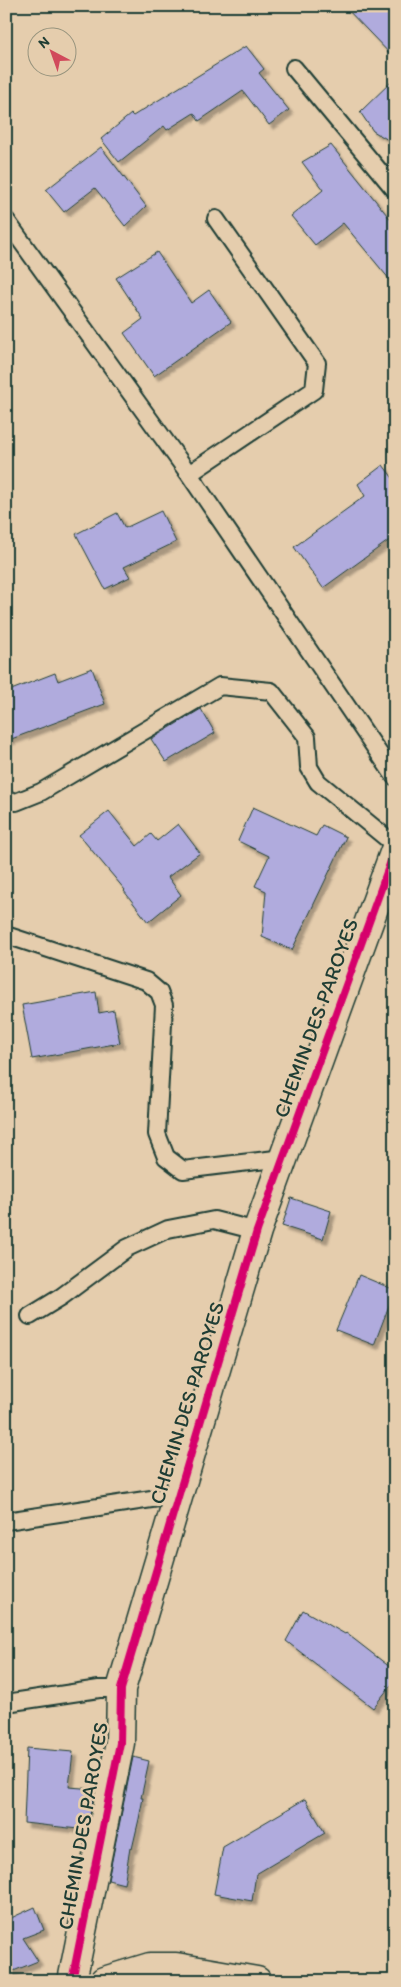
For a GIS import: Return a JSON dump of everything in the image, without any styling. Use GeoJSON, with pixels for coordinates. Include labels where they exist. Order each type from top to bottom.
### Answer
{"type":"FeatureCollection","features":[{"type":"Feature","properties":{"kind":"street","name":"CHEMIN DES PAROYES"},"geometry":{"type":"LineString","coordinates":[[72,1981],[120,1742],[121,1690],[256,1231],[395,850]]}},
{"type":"Feature","properties":{"kind":"street"},"geometry":{"type":"LineString","coordinates":[[108,1979],[150,1967],[176,1967],[257,1981]]}},
{"type":"Feature","properties":{"kind":"lane"},"geometry":{"type":"LineString","coordinates":[[294,68],[395,190]]}},
{"type":"Feature","properties":{"kind":"lane"},"geometry":{"type":"LineString","coordinates":[[189,474],[314,390],[317,363],[216,218]]}},
{"type":"Feature","properties":{"kind":"lane"},"geometry":{"type":"LineString","coordinates":[[6,220],[189,474],[395,777]]}},
{"type":"Feature","properties":{"kind":"lane"},"geometry":{"type":"LineString","coordinates":[[6,800],[16,802],[42,792],[220,686],[271,691],[307,737],[309,767],[318,782],[395,845]]}},
{"type":"Feature","properties":{"kind":"lane"},"geometry":{"type":"LineString","coordinates":[[6,935],[146,981],[159,992],[164,1005],[157,1134],[166,1157],[182,1170],[283,1158]]}},
{"type":"Feature","properties":{"kind":"lane"},"geometry":{"type":"LineString","coordinates":[[30,1316],[61,1297],[127,1248],[168,1228],[214,1220],[256,1231]]}},
{"type":"Feature","properties":{"kind":"lane"},"geometry":{"type":"LineString","coordinates":[[6,1521],[178,1495]]}},
{"type":"Feature","properties":{"kind":"lane"},"geometry":{"type":"LineString","coordinates":[[8,1702],[99,1689],[121,1690]]}},
{"type":"Feature","properties":{"kind":"building"},"geometry":{"type":"Polygon","coordinates":[[[344,6],[395,6],[395,59],[344,6]]]}},
{"type":"Feature","properties":{"kind":"building"},"geometry":{"type":"Polygon","coordinates":[[[246,46],[264,69],[259,73],[289,110],[269,125],[243,91],[199,121],[194,113],[167,130],[164,126],[119,162],[101,139],[131,114],[133,116],[246,46]]]}},
{"type":"Feature","properties":{"kind":"building"},"geometry":{"type":"Polygon","coordinates":[[[395,78],[395,144],[373,131],[360,112],[395,78]]]}},
{"type":"Feature","properties":{"kind":"building"},"geometry":{"type":"Polygon","coordinates":[[[331,145],[395,225],[395,286],[343,223],[315,245],[291,216],[323,190],[302,162],[331,145]]]}},
{"type":"Feature","properties":{"kind":"building"},"geometry":{"type":"Polygon","coordinates":[[[101,147],[146,206],[125,226],[95,188],[64,212],[46,190],[101,147]]]}},
{"type":"Feature","properties":{"kind":"building"},"geometry":{"type":"Polygon","coordinates":[[[157,252],[191,303],[209,290],[231,322],[154,376],[124,333],[143,319],[116,278],[157,252]]]}},
{"type":"Feature","properties":{"kind":"building"},"geometry":{"type":"Polygon","coordinates":[[[383,465],[395,481],[395,536],[323,588],[294,547],[365,496],[358,484],[383,465]]]}},
{"type":"Feature","properties":{"kind":"building"},"geometry":{"type":"Polygon","coordinates":[[[161,511],[176,542],[124,567],[130,577],[105,589],[76,534],[117,513],[125,528],[161,511]]]}},
{"type":"Feature","properties":{"kind":"building"},"geometry":{"type":"Polygon","coordinates":[[[92,668],[105,704],[6,741],[6,692],[55,673],[58,681],[92,668]]]}},
{"type":"Feature","properties":{"kind":"building"},"geometry":{"type":"Polygon","coordinates":[[[201,709],[215,733],[166,762],[151,739],[201,709]]]}},
{"type":"Feature","properties":{"kind":"building"},"geometry":{"type":"Polygon","coordinates":[[[253,807],[316,836],[322,825],[346,837],[292,950],[262,937],[266,891],[255,886],[269,856],[238,841],[253,807]]]}},
{"type":"Feature","properties":{"kind":"building"},"geometry":{"type":"Polygon","coordinates":[[[109,811],[137,846],[151,834],[157,841],[178,824],[200,853],[168,877],[181,895],[148,922],[125,890],[79,835],[109,811]]]}},
{"type":"Feature","properties":{"kind":"building"},"geometry":{"type":"Polygon","coordinates":[[[96,992],[99,1013],[114,1010],[120,1043],[32,1059],[22,1005],[96,992]]]}},
{"type":"Feature","properties":{"kind":"building"},"geometry":{"type":"Polygon","coordinates":[[[291,1198],[331,1211],[323,1239],[282,1226],[291,1198]]]}},
{"type":"Feature","properties":{"kind":"building"},"geometry":{"type":"Polygon","coordinates":[[[359,1275],[395,1290],[374,1345],[336,1330],[359,1275]]]}},
{"type":"Feature","properties":{"kind":"building"},"geometry":{"type":"Polygon","coordinates":[[[303,1610],[346,1633],[395,1671],[395,1680],[373,1708],[286,1641],[303,1610]]]}},
{"type":"Feature","properties":{"kind":"building"},"geometry":{"type":"Polygon","coordinates":[[[27,1748],[73,1752],[69,1787],[95,1789],[87,1830],[24,1823],[27,1748]]]}},
{"type":"Feature","properties":{"kind":"building"},"geometry":{"type":"Polygon","coordinates":[[[133,1757],[149,1761],[141,1798],[143,1798],[139,1819],[132,1849],[130,1848],[124,1884],[108,1880],[133,1757]]]}},
{"type":"Feature","properties":{"kind":"building"},"geometry":{"type":"Polygon","coordinates":[[[305,1799],[325,1833],[256,1874],[252,1901],[214,1894],[223,1847],[305,1799]]]}},
{"type":"Feature","properties":{"kind":"building"},"geometry":{"type":"Polygon","coordinates":[[[35,1907],[44,1930],[23,1938],[38,1961],[6,1974],[6,1911],[11,1918],[35,1907]]]}},
{"type":"Feature","properties":{"kind":"cycle path"},"geometry":{"type":"LineString","coordinates":[[72,1981],[120,1743],[121,1689],[257,1231],[395,850]]}}]}
